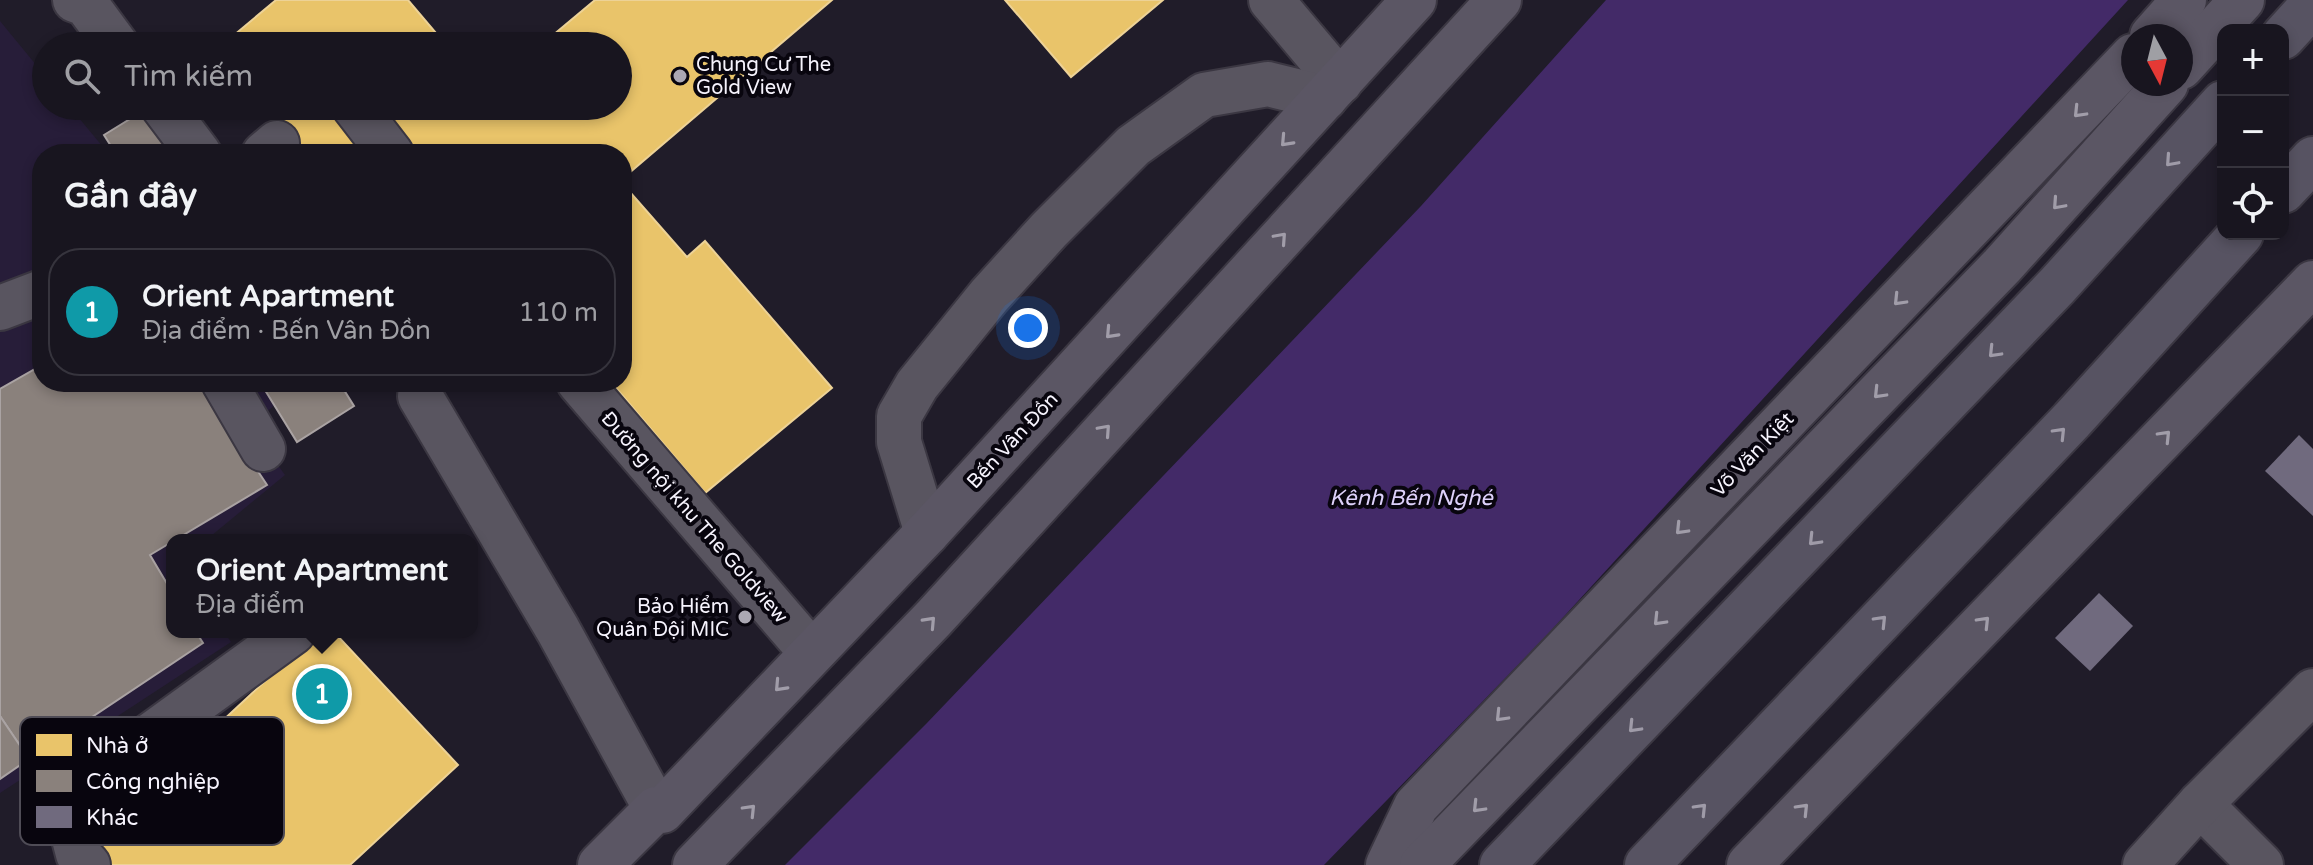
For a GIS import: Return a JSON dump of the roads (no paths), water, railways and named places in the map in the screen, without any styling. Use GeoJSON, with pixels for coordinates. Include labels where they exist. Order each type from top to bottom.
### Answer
{"type":"FeatureCollection","features":[{"type":"Feature","properties":{"kind":"highway"},"geometry":{"type":"LineString","coordinates":[[2289,30],[2313,4]]}},
{"type":"Feature","properties":{"kind":"highway"},"geometry":{"type":"LineString","coordinates":[[1502,865],[2057,286],[2217,110]]}},
{"type":"Feature","properties":{"kind":"highway"},"geometry":{"type":"LineString","coordinates":[[2289,185],[2313,159]]}},
{"type":"Feature","properties":{"kind":"highway"},"geometry":{"type":"LineString","coordinates":[[1647,865],[2072,420],[2236,240]]}},
{"type":"Feature","properties":{"kind":"main road","name":"Bến Vân Đồn"},"geometry":{"type":"LineString","coordinates":[[600,865],[656,809],[662,811],[927,533],[1414,0]]}},
{"type":"Feature","properties":{"kind":"main road"},"geometry":{"type":"LineString","coordinates":[[695,865],[933,619],[1499,0]]}},
{"type":"Feature","properties":{"kind":"main road"},"geometry":{"type":"LineString","coordinates":[[2163,24],[2184,0]]}},
{"type":"Feature","properties":{"kind":"main road"},"geometry":{"type":"LineString","coordinates":[[2193,54],[2242,0]]}},
{"type":"Feature","properties":{"kind":"main road","name":"Võ Văn Kiệt"},"geometry":{"type":"LineString","coordinates":[[1388,865],[1416,806],[2121,69]]}},
{"type":"Feature","properties":{"kind":"main road"},"geometry":{"type":"LineString","coordinates":[[1422,865],[2002,266],[2155,96]]}},
{"type":"Feature","properties":{"kind":"main road"},"geometry":{"type":"LineString","coordinates":[[1749,865],[2312,285]]}},
{"type":"Feature","properties":{"kind":"street"},"geometry":{"type":"LineString","coordinates":[[1271,0],[1333,90]]}},
{"type":"Feature","properties":{"kind":"street"},"geometry":{"type":"LineString","coordinates":[[84,1],[107,32]]}},
{"type":"Feature","properties":{"kind":"street"},"geometry":{"type":"LineString","coordinates":[[927,533],[899,442],[899,416],[917,385],[989,296],[1049,230],[1133,146],[1204,95],[1268,84],[1333,90]]}},
{"type":"Feature","properties":{"kind":"street"},"geometry":{"type":"LineString","coordinates":[[174,120],[192,144]]}},
{"type":"Feature","properties":{"kind":"street"},"geometry":{"type":"LineString","coordinates":[[365,120],[383,144]]}},
{"type":"Feature","properties":{"kind":"street"},"geometry":{"type":"LineString","coordinates":[[0,308],[32,296]]}},
{"type":"Feature","properties":{"kind":"street"},"geometry":{"type":"LineString","coordinates":[[230,392],[263,449]]}},
{"type":"Feature","properties":{"kind":"street","name":"Đường nội khu The Goldview"},"geometry":{"type":"LineString","coordinates":[[588,392],[811,652]]}},
{"type":"Feature","properties":{"kind":"street"},"geometry":{"type":"LineString","coordinates":[[420,396],[558,630],[656,809]]}},
{"type":"Feature","properties":{"kind":"street"},"geometry":{"type":"LineString","coordinates":[[176,717],[285,638]]}},
{"type":"Feature","properties":{"kind":"street"},"geometry":{"type":"LineString","coordinates":[[2145,865],[2200,804],[2313,691]]}},
{"type":"Feature","properties":{"kind":"street"},"geometry":{"type":"LineString","coordinates":[[2200,804],[2261,865]]}},
{"type":"Feature","properties":{"kind":"street"},"geometry":{"type":"LineString","coordinates":[[76,845],[78,854],[88,865]]}},
{"type":"Feature","properties":{"kind":"water","name":"Kênh Bến Nghé"},"geometry":{"type":"Polygon","coordinates":[[[1606,0],[2128,0],[1547,635],[1324,865],[785,865],[926,724],[1421,206],[1606,0]]]}},
{"type":"Feature","properties":{"kind":"place","name":"Chung Cư The Gold View"},"geometry":{"type":"Point","coordinates":[680,76]}},
{"type":"Feature","properties":{"kind":"place","name":"Bảo Hiểm Quân Đội MIC"},"geometry":{"type":"Point","coordinates":[745,617]}},
{"type":"Feature","properties":{"kind":"place","name":"Orient Apartment"},"geometry":{"type":"Point","coordinates":[322,694]}}]}
